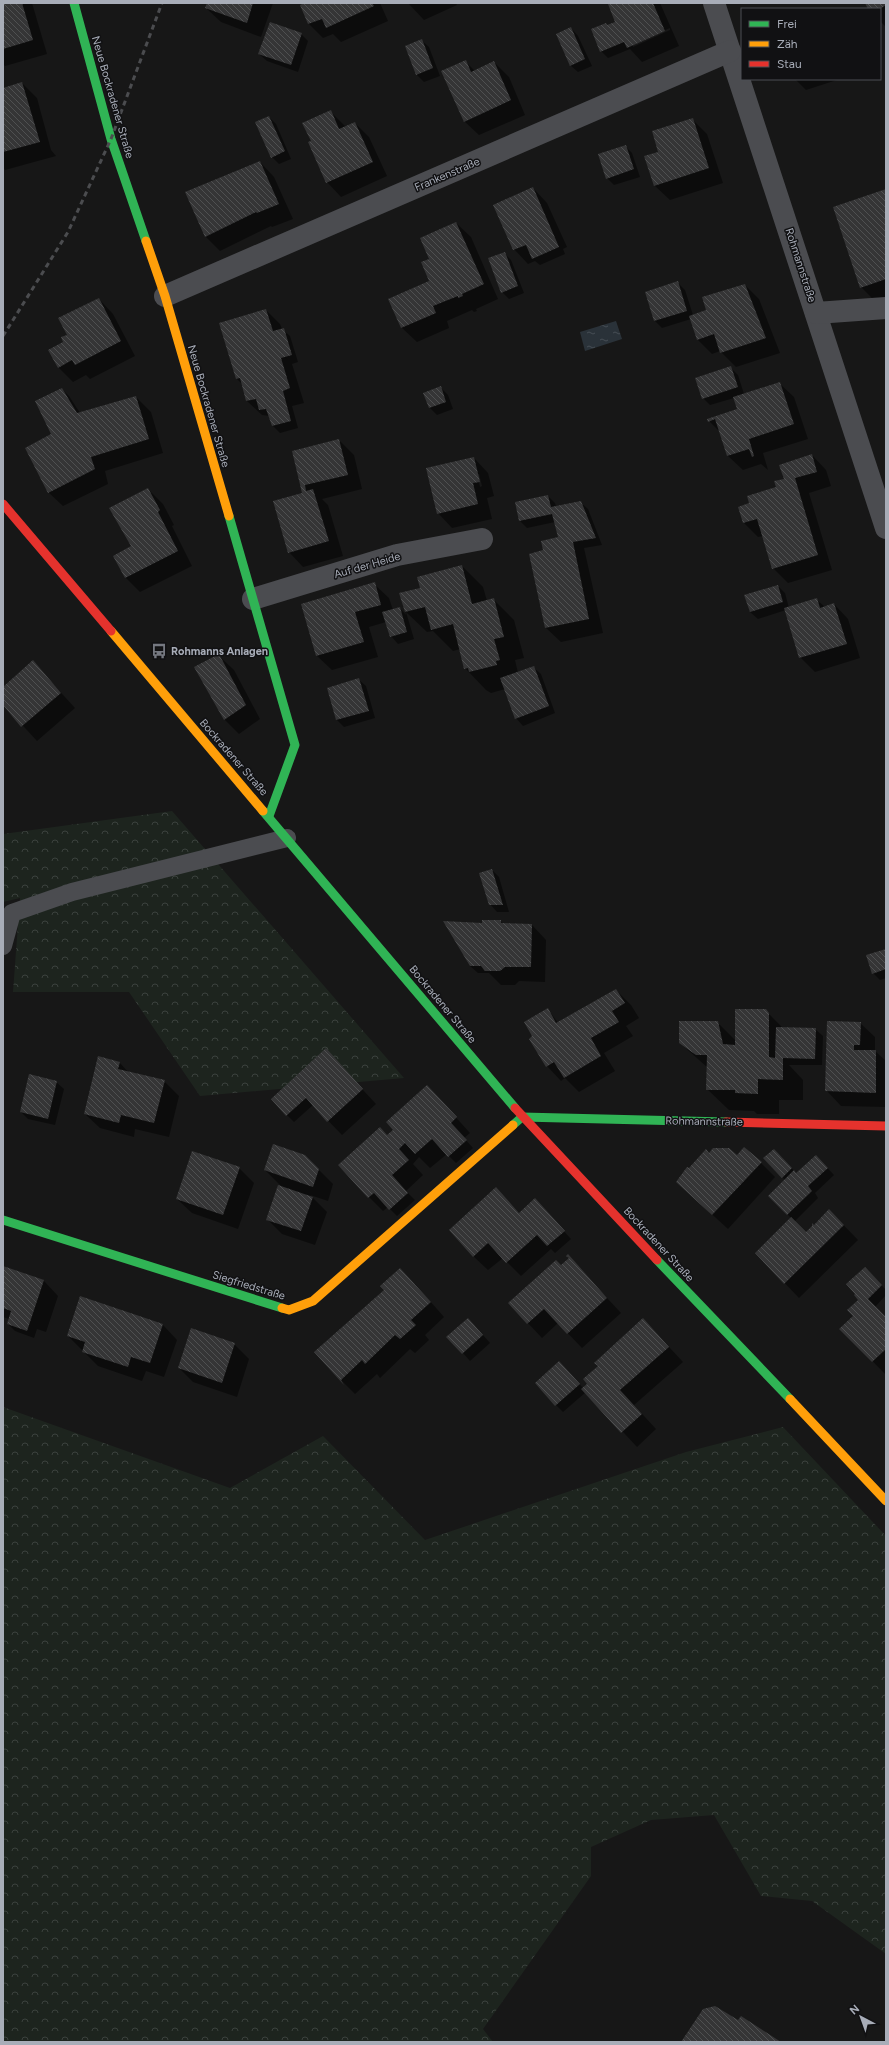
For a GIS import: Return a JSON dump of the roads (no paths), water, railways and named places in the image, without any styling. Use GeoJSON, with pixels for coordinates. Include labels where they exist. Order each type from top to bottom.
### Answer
{"type":"FeatureCollection","features":[{"type":"Feature","properties":{"kind":"street","name":"Neue Bockradener Straße"},"geometry":{"type":"LineString","coordinates":[[74,3],[111,139],[165,296],[295,746],[269,816]]}},
{"type":"Feature","properties":{"kind":"street","name":"Rohmannstraße"},"geometry":{"type":"LineString","coordinates":[[714,3],[884,518]]}},
{"type":"Feature","properties":{"kind":"street","name":"Frankenstraße"},"geometry":{"type":"LineString","coordinates":[[165,296],[730,51]]}},
{"type":"Feature","properties":{"kind":"street"},"geometry":{"type":"LineString","coordinates":[[816,313],[886,308]]}},
{"type":"Feature","properties":{"kind":"street","name":"Bockradener Straße"},"geometry":{"type":"LineString","coordinates":[[3,504],[269,816],[522,1117],[886,1501]]}},
{"type":"Feature","properties":{"kind":"street","name":"Auf der Heide"},"geometry":{"type":"LineString","coordinates":[[254,600],[397,556],[482,539]]}},
{"type":"Feature","properties":{"kind":"street","name":"Rohmannstraße"},"geometry":{"type":"LineString","coordinates":[[522,1117],[886,1126]]}},
{"type":"Feature","properties":{"kind":"street","name":"Siegfriedstraße"},"geometry":{"type":"LineString","coordinates":[[3,1220],[266,1304],[290,1310],[313,1301],[522,1117]]}},
{"type":"Feature","properties":{"kind":"lane"},"geometry":{"type":"LineString","coordinates":[[3,946],[12,913],[72,892],[287,838]]}},
{"type":"Feature","properties":{"kind":"water"},"geometry":{"type":"Polygon","coordinates":[[[616,321],[622,339],[585,351],[580,332],[616,321]]]}},
{"type":"Feature","properties":{"kind":"railway"},"geometry":{"type":"LineString","coordinates":[[3,336],[68,232],[111,139],[162,3]]}},
{"type":"Feature","properties":{"kind":"place","name":"Rohmanns Anlagen"},"geometry":{"type":"Point","coordinates":[159,651]}}]}
